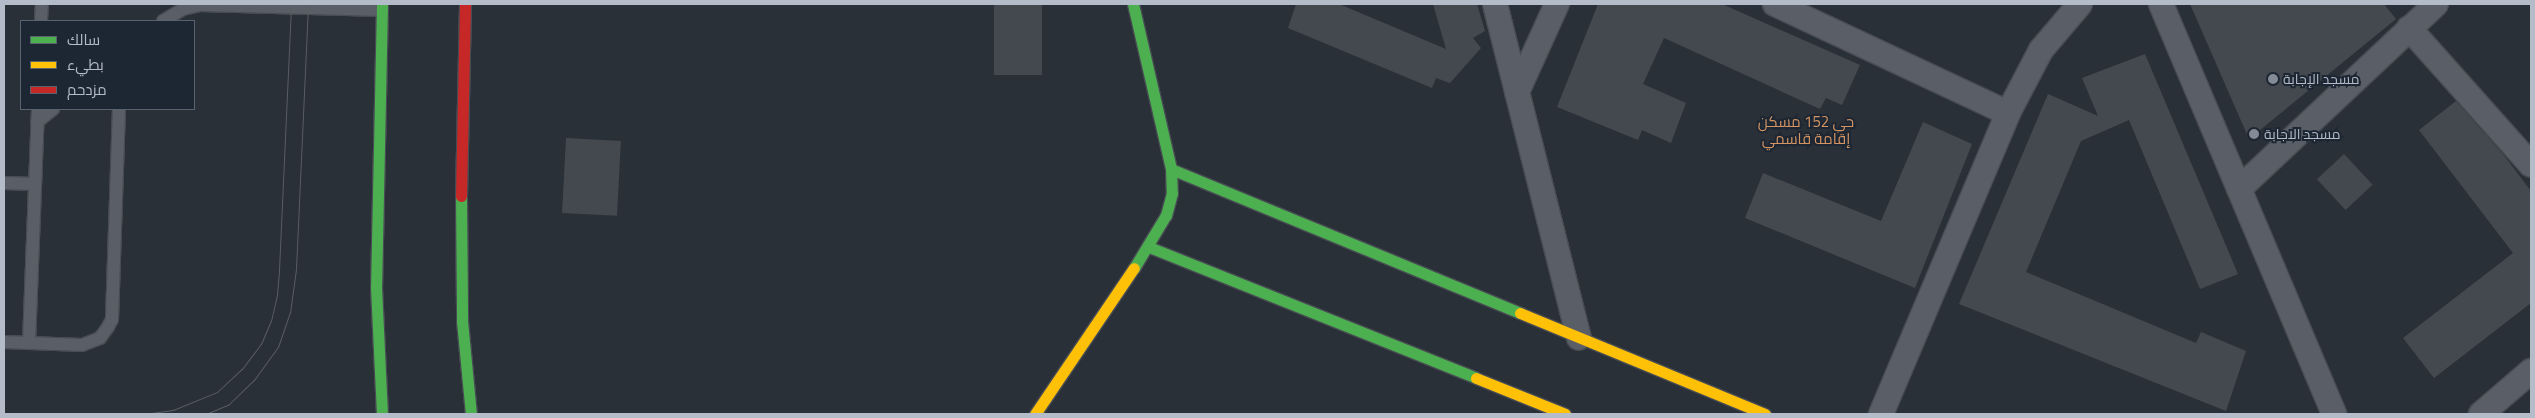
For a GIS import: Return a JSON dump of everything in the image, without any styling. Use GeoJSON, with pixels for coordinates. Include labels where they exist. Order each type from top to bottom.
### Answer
{"type":"FeatureCollection","features":[{"type":"Feature","properties":{"kind":"main road"},"geometry":{"type":"LineString","coordinates":[[465,4],[460,152],[462,320],[471,414]]}},
{"type":"Feature","properties":{"kind":"main road"},"geometry":{"type":"LineString","coordinates":[[1035,414],[1149,247],[1168,208],[1172,193],[1171,169],[1133,4]]}},
{"type":"Feature","properties":{"kind":"main road"},"geometry":{"type":"LineString","coordinates":[[382,7],[376,287],[382,414]]}},
{"type":"Feature","properties":{"kind":"main road"},"geometry":{"type":"LineString","coordinates":[[1171,169],[1765,414]]}},
{"type":"Feature","properties":{"kind":"main road"},"geometry":{"type":"LineString","coordinates":[[1149,247],[1565,414]]}},
{"type":"Feature","properties":{"kind":"street"},"geometry":{"type":"LineString","coordinates":[[1495,4],[1580,338]]}},
{"type":"Feature","properties":{"kind":"street"},"geometry":{"type":"LineString","coordinates":[[1517,92],[1557,4]]}},
{"type":"Feature","properties":{"kind":"street"},"geometry":{"type":"LineString","coordinates":[[1775,4],[2008,113]]}},
{"type":"Feature","properties":{"kind":"street"},"geometry":{"type":"LineString","coordinates":[[1881,414],[2008,113],[2040,50],[2080,4]]}},
{"type":"Feature","properties":{"kind":"street"},"geometry":{"type":"LineString","coordinates":[[2161,4],[2334,414]]}},
{"type":"Feature","properties":{"kind":"street"},"geometry":{"type":"LineString","coordinates":[[2239,189],[2436,4]]}},
{"type":"Feature","properties":{"kind":"street"},"geometry":{"type":"LineString","coordinates":[[2410,28],[2531,165]]}},
{"type":"Feature","properties":{"kind":"street"},"geometry":{"type":"LineString","coordinates":[[2481,414],[2531,371]]}},
{"type":"Feature","properties":{"kind":"lane"},"geometry":{"type":"LineString","coordinates":[[42,4],[42,20]]}},
{"type":"Feature","properties":{"kind":"lane"},"geometry":{"type":"LineString","coordinates":[[165,20],[183,9],[200,5],[382,7]]}},
{"type":"Feature","properties":{"kind":"lane"},"geometry":{"type":"LineString","coordinates":[[30,343],[38,115],[51,110]]}},
{"type":"Feature","properties":{"kind":"lane"},"geometry":{"type":"LineString","coordinates":[[4,342],[91,344],[100,338],[112,319],[119,110]]}},
{"type":"Feature","properties":{"kind":"lane"},"geometry":{"type":"LineString","coordinates":[[4,182],[35,184]]}},
{"type":"Feature","properties":{"kind":"building"},"geometry":{"type":"Polygon","coordinates":[[[994,4],[1042,4],[1042,75],[994,75],[994,4]]]}},
{"type":"Feature","properties":{"kind":"building"},"geometry":{"type":"Polygon","coordinates":[[[1296,4],[1339,4],[1446,49],[1433,4],[1477,4],[1485,31],[1473,38],[1481,48],[1450,83],[1436,78],[1432,88],[1288,28],[1296,4]]]}},
{"type":"Feature","properties":{"kind":"building"},"geometry":{"type":"Polygon","coordinates":[[[1598,4],[1722,4],[1860,65],[1842,105],[1826,98],[1820,109],[1664,38],[1643,84],[1686,103],[1671,143],[1642,130],[1638,140],[1557,107],[1598,4]]]}},
{"type":"Feature","properties":{"kind":"building","name":"مسجد الإجابة"},"geometry":{"type":"Polygon","coordinates":[[[2190,4],[2384,4],[2396,19],[2249,139],[2190,4]]]}},
{"type":"Feature","properties":{"kind":"building"},"geometry":{"type":"Polygon","coordinates":[[[2145,54],[2238,274],[2200,289],[2129,120],[2081,141],[2026,272],[2196,343],[2201,332],[2246,351],[2226,411],[1959,304],[2048,94],[2098,116],[2082,78],[2145,54]]]}},
{"type":"Feature","properties":{"kind":"building"},"geometry":{"type":"Polygon","coordinates":[[[2456,101],[2503,154],[2531,191],[2531,303],[2434,378],[2403,338],[2513,253],[2419,130],[2456,101]]]}},
{"type":"Feature","properties":{"kind":"building"},"geometry":{"type":"Polygon","coordinates":[[[1923,122],[1972,144],[1915,288],[1745,218],[1763,173],[1881,221],[1923,122]]]}},
{"type":"Feature","properties":{"kind":"building"},"geometry":{"type":"Polygon","coordinates":[[[566,138],[621,141],[617,216],[562,213],[566,138]]]}},
{"type":"Feature","properties":{"kind":"building"},"geometry":{"type":"Polygon","coordinates":[[[2344,154],[2373,185],[2346,210],[2317,179],[2344,154]]]}},
{"type":"Feature","properties":{"kind":"tram line"},"geometry":{"type":"LineString","coordinates":[[144,414],[173,410],[217,392],[242,369],[261,344],[271,321],[277,294],[279,270],[291,4]]}},
{"type":"Feature","properties":{"kind":"tram line"},"geometry":{"type":"LineString","coordinates":[[206,414],[229,404],[254,380],[278,347],[290,313],[296,269],[308,4]]}},
{"type":"Feature","properties":{"kind":"traffic: fast"},"geometry":{"type":"LineString","coordinates":[[382,4],[376,287],[382,414]]}},
{"type":"Feature","properties":{"kind":"traffic: fast"},"geometry":{"type":"LineString","coordinates":[[1133,4],[1171,169],[1172,193],[1166,215],[1134,268]]}},
{"type":"Feature","properties":{"kind":"traffic: fast"},"geometry":{"type":"LineString","coordinates":[[1171,169],[1520,313]]}},
{"type":"Feature","properties":{"kind":"traffic: fast"},"geometry":{"type":"LineString","coordinates":[[461,196],[462,321],[471,414]]}},
{"type":"Feature","properties":{"kind":"traffic: fast"},"geometry":{"type":"LineString","coordinates":[[1149,247],[1476,378]]}},
{"type":"Feature","properties":{"kind":"traffic: slow"},"geometry":{"type":"LineString","coordinates":[[1035,414],[1134,268]]}},
{"type":"Feature","properties":{"kind":"traffic: slow"},"geometry":{"type":"LineString","coordinates":[[1520,313],[1765,414]]}},
{"type":"Feature","properties":{"kind":"traffic: slow"},"geometry":{"type":"LineString","coordinates":[[1476,378],[1565,414]]}},
{"type":"Feature","properties":{"kind":"traffic: jam"},"geometry":{"type":"LineString","coordinates":[[461,196],[465,4]]}},
{"type":"Feature","properties":{"kind":"place","name":"مسجد الإجابة"},"geometry":{"type":"Point","coordinates":[2273,79]}},
{"type":"Feature","properties":{"kind":"place","name":"مسجد الاجابة"},"geometry":{"type":"Point","coordinates":[2254,134]}},
{"type":"Feature","properties":{"kind":"district","name":"حي 152 مسكن إقامة قاسمي"},"geometry":{"type":"Point","coordinates":[1806,130]}}]}
